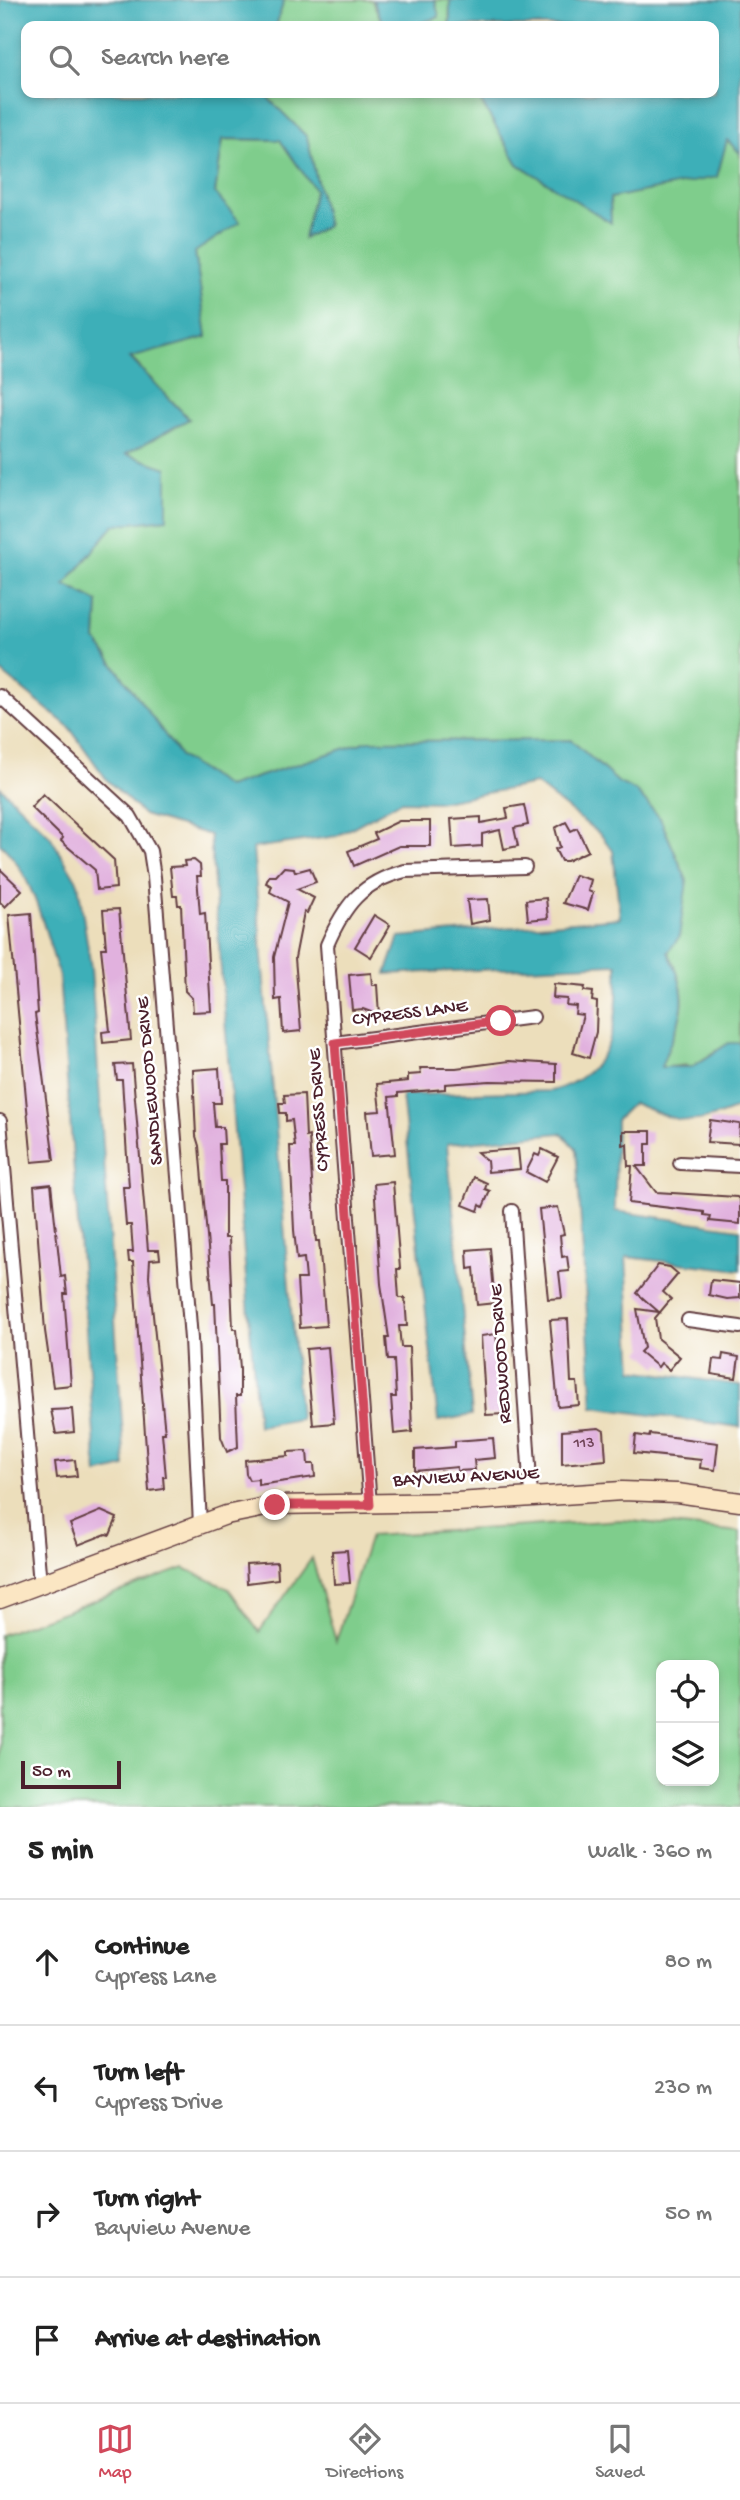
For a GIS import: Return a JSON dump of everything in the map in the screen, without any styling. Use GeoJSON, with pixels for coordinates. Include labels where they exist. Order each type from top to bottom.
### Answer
{"type":"FeatureCollection","features":[{"type":"Feature","properties":{"kind":"main road","name":"BAYVIEW AVENUE"},"geometry":{"type":"LineString","coordinates":[[0,1599],[200,1525],[258,1507],[370,1505],[622,1491],[677,1493],[740,1502]]}},
{"type":"Feature","properties":{"kind":"street","name":"SANDLEWOOD DRIVE"},"geometry":{"type":"LineString","coordinates":[[0,696],[130,816],[150,851],[191,1339],[200,1525]]}},
{"type":"Feature","properties":{"kind":"street","name":"CYPRESS DRIVE"},"geometry":{"type":"LineString","coordinates":[[370,1505],[327,945],[336,925],[360,892],[373,881],[405,871],[525,867]]}},
{"type":"Feature","properties":{"kind":"street","name":"CYPRESS LANE"},"geometry":{"type":"LineString","coordinates":[[335,1043],[533,1017]]}},
{"type":"Feature","properties":{"kind":"street"},"geometry":{"type":"LineString","coordinates":[[0,1121],[40,1584]]}},
{"type":"Feature","properties":{"kind":"street"},"geometry":{"type":"LineString","coordinates":[[680,1163],[740,1166]]}},
{"type":"Feature","properties":{"kind":"street","name":"REDWOOD DRIVE"},"geometry":{"type":"LineString","coordinates":[[512,1211],[531,1495]]}},
{"type":"Feature","properties":{"kind":"street"},"geometry":{"type":"LineString","coordinates":[[688,1320],[740,1327]]}},
{"type":"Feature","properties":{"kind":"green space"},"geometry":{"type":"Polygon","coordinates":[[[284,0],[372,0],[382,21],[278,21],[284,0]]]}},
{"type":"Feature","properties":{"kind":"green space"},"geometry":{"type":"Polygon","coordinates":[[[435,0],[450,0],[449,21],[426,21],[438,17],[435,0]]]}},
{"type":"Feature","properties":{"kind":"green space"},"geometry":{"type":"Polygon","coordinates":[[[268,98],[479,98],[518,164],[611,222],[610,198],[716,177],[727,139],[740,153],[740,1043],[729,1043],[691,1067],[686,1065],[660,1068],[682,1011],[681,985],[668,952],[687,881],[660,818],[636,791],[619,783],[571,740],[368,741],[227,787],[181,757],[96,640],[98,602],[65,585],[114,525],[125,454],[189,419],[130,357],[207,337],[195,252],[215,193],[223,139],[280,140],[315,190],[304,238],[327,226],[307,137],[268,98]]]}},
{"type":"Feature","properties":{"kind":"green space"},"geometry":{"type":"Polygon","coordinates":[[[621,1520],[740,1532],[740,1807],[0,1807],[0,1635],[184,1568],[229,1589],[259,1632],[312,1558],[336,1641],[370,1536],[621,1520]]]}},
{"type":"Feature","properties":{"kind":"water"},"geometry":{"type":"Polygon","coordinates":[[[0,0],[284,0],[278,21],[21,21],[21,98],[268,98],[307,137],[327,226],[304,238],[315,190],[280,140],[223,139],[215,193],[240,222],[195,252],[207,337],[130,358],[189,419],[126,454],[167,468],[167,519],[114,525],[65,585],[98,602],[96,640],[181,757],[227,787],[368,741],[571,740],[619,783],[636,791],[660,818],[687,881],[679,937],[668,952],[681,985],[681,1011],[661,1067],[692,1067],[729,1043],[740,1043],[740,1107],[708,1118],[686,1120],[675,1119],[633,1103],[616,1120],[615,1211],[740,1229],[740,1270],[626,1257],[633,1370],[740,1385],[740,1427],[593,1407],[576,1148],[561,1133],[447,1144],[472,1415],[438,1421],[402,1095],[551,1091],[572,1083],[589,1072],[601,1058],[609,1042],[617,1006],[617,964],[386,974],[399,937],[620,918],[613,851],[601,835],[536,784],[437,802],[401,801],[337,836],[253,848],[300,1419],[258,1426],[210,835],[144,815],[107,780],[69,727],[0,671],[0,0]]]}},
{"type":"Feature","properties":{"kind":"water"},"geometry":{"type":"Polygon","coordinates":[[[373,0],[435,0],[439,17],[427,21],[382,21],[373,0]]]}},
{"type":"Feature","properties":{"kind":"water"},"geometry":{"type":"Polygon","coordinates":[[[450,0],[740,0],[740,153],[727,140],[717,177],[610,198],[611,223],[518,164],[479,98],[719,98],[719,21],[450,21],[450,0]]]}},
{"type":"Feature","properties":{"kind":"water"},"geometry":{"type":"Polygon","coordinates":[[[0,787],[50,836],[78,883],[91,968],[125,1467],[97,1474],[59,975],[30,887],[12,856],[0,844],[0,787]]]}},
{"type":"Feature","properties":{"kind":"building"},"geometry":{"type":"Polygon","coordinates":[[[43,794],[114,860],[116,888],[97,890],[95,870],[61,841],[63,838],[31,807],[43,794]]]}},
{"type":"Feature","properties":{"kind":"building"},"geometry":{"type":"Polygon","coordinates":[[[524,805],[528,825],[514,828],[518,846],[504,849],[500,830],[482,834],[482,846],[453,848],[451,819],[481,817],[481,823],[508,818],[506,808],[524,805]]]}},
{"type":"Feature","properties":{"kind":"building"},"geometry":{"type":"Polygon","coordinates":[[[399,821],[430,821],[430,846],[399,846],[354,866],[348,851],[377,839],[374,833],[399,821]]]}},
{"type":"Feature","properties":{"kind":"building"},"geometry":{"type":"Polygon","coordinates":[[[566,822],[571,831],[577,828],[588,851],[561,861],[555,849],[560,847],[555,828],[566,822]]]}},
{"type":"Feature","properties":{"kind":"building"},"geometry":{"type":"Polygon","coordinates":[[[194,860],[200,865],[201,876],[197,876],[200,914],[205,913],[211,1011],[193,1012],[192,998],[185,991],[181,905],[178,905],[177,896],[173,896],[170,867],[185,866],[184,861],[194,860]]]}},
{"type":"Feature","properties":{"kind":"building"},"geometry":{"type":"Polygon","coordinates":[[[284,867],[294,868],[295,872],[310,868],[316,882],[297,889],[314,898],[307,913],[304,912],[295,958],[301,1031],[283,1033],[281,999],[275,1000],[274,957],[288,902],[270,892],[272,886],[266,883],[269,876],[276,876],[284,867]]]}},
{"type":"Feature","properties":{"kind":"building"},"geometry":{"type":"Polygon","coordinates":[[[0,869],[22,890],[5,907],[0,902],[0,869]]]}},
{"type":"Feature","properties":{"kind":"building"},"geometry":{"type":"Polygon","coordinates":[[[575,875],[591,880],[588,891],[593,893],[588,910],[563,903],[575,875]]]}},
{"type":"Feature","properties":{"kind":"building"},"geometry":{"type":"Polygon","coordinates":[[[546,898],[548,918],[528,920],[526,900],[546,898]]]}},
{"type":"Feature","properties":{"kind":"building"},"geometry":{"type":"Polygon","coordinates":[[[488,899],[490,920],[470,924],[467,900],[488,899]]]}},
{"type":"Feature","properties":{"kind":"building"},"geometry":{"type":"Polygon","coordinates":[[[119,909],[131,1040],[103,1043],[102,1032],[110,1031],[101,948],[106,948],[103,910],[119,909]]]}},
{"type":"Feature","properties":{"kind":"building"},"geometry":{"type":"Polygon","coordinates":[[[31,913],[38,1013],[35,1014],[54,1160],[32,1162],[9,915],[31,913]]]}},
{"type":"Feature","properties":{"kind":"building"},"geometry":{"type":"Polygon","coordinates":[[[374,915],[390,925],[371,957],[355,947],[374,915]]]}},
{"type":"Feature","properties":{"kind":"building"},"geometry":{"type":"Polygon","coordinates":[[[371,973],[372,985],[377,985],[379,1015],[363,1009],[352,1010],[349,975],[371,973]]]}},
{"type":"Feature","properties":{"kind":"building"},"geometry":{"type":"Polygon","coordinates":[[[554,984],[585,987],[584,991],[593,992],[592,1001],[597,1002],[596,1032],[589,1058],[573,1053],[583,1015],[575,1014],[576,1006],[566,1005],[567,999],[553,998],[554,984]]]}},
{"type":"Feature","properties":{"kind":"building"},"geometry":{"type":"Polygon","coordinates":[[[509,1061],[556,1064],[556,1082],[490,1081],[445,1084],[445,1089],[398,1093],[398,1096],[389,1097],[395,1154],[371,1156],[367,1112],[380,1111],[377,1084],[408,1081],[408,1075],[421,1074],[420,1068],[456,1068],[509,1061]]]}},
{"type":"Feature","properties":{"kind":"building"},"geometry":{"type":"Polygon","coordinates":[[[132,1064],[148,1250],[159,1250],[160,1259],[150,1260],[149,1276],[165,1433],[162,1433],[166,1477],[163,1477],[164,1489],[149,1491],[133,1262],[129,1262],[128,1252],[133,1252],[131,1225],[126,1225],[123,1187],[129,1187],[122,1080],[117,1080],[115,1065],[132,1064]]]}},
{"type":"Feature","properties":{"kind":"building"},"geometry":{"type":"Polygon","coordinates":[[[219,1068],[221,1103],[213,1103],[215,1127],[223,1127],[224,1144],[219,1144],[221,1181],[225,1181],[225,1238],[229,1238],[233,1329],[237,1329],[240,1369],[240,1396],[236,1396],[238,1447],[227,1452],[221,1437],[215,1304],[196,1136],[193,1070],[219,1068]]]}},
{"type":"Feature","properties":{"kind":"building"},"geometry":{"type":"Polygon","coordinates":[[[304,1094],[326,1326],[300,1328],[297,1279],[306,1279],[304,1258],[297,1259],[294,1230],[290,1146],[295,1146],[292,1120],[286,1121],[286,1113],[280,1113],[279,1103],[285,1103],[284,1095],[304,1094]]]}},
{"type":"Feature","properties":{"kind":"building"},"geometry":{"type":"Polygon","coordinates":[[[710,1120],[740,1124],[739,1144],[707,1142],[710,1120]]]}},
{"type":"Feature","properties":{"kind":"building"},"geometry":{"type":"Polygon","coordinates":[[[623,1131],[651,1131],[651,1144],[646,1144],[646,1166],[636,1166],[656,1192],[737,1197],[740,1200],[740,1224],[710,1221],[711,1216],[704,1215],[704,1212],[629,1203],[632,1166],[628,1166],[627,1144],[623,1145],[623,1131]]]}},
{"type":"Feature","properties":{"kind":"building"},"geometry":{"type":"Polygon","coordinates":[[[518,1149],[520,1169],[488,1172],[487,1161],[477,1152],[518,1149]]]}},
{"type":"Feature","properties":{"kind":"building"},"geometry":{"type":"Polygon","coordinates":[[[542,1149],[558,1157],[545,1182],[526,1172],[535,1154],[539,1156],[542,1149]]]}},
{"type":"Feature","properties":{"kind":"building"},"geometry":{"type":"Polygon","coordinates":[[[474,1177],[487,1183],[485,1189],[490,1191],[483,1207],[480,1205],[478,1211],[463,1205],[474,1177]]]}},
{"type":"Feature","properties":{"kind":"building"},"geometry":{"type":"Polygon","coordinates":[[[393,1182],[400,1269],[397,1269],[399,1298],[405,1298],[407,1326],[399,1326],[401,1347],[409,1347],[412,1432],[394,1434],[391,1397],[396,1397],[394,1360],[388,1360],[386,1338],[389,1338],[381,1284],[374,1184],[393,1182]]]}},
{"type":"Feature","properties":{"kind":"building"},"geometry":{"type":"Polygon","coordinates":[[[51,1184],[61,1277],[65,1276],[67,1294],[64,1294],[71,1385],[53,1387],[45,1331],[34,1186],[51,1184]]]}},
{"type":"Feature","properties":{"kind":"building"},"geometry":{"type":"Polygon","coordinates":[[[558,1207],[564,1234],[560,1235],[562,1257],[567,1256],[569,1271],[559,1272],[562,1298],[548,1299],[539,1209],[558,1207]]]}},
{"type":"Feature","properties":{"kind":"building"},"geometry":{"type":"Polygon","coordinates":[[[490,1248],[495,1303],[477,1305],[474,1268],[468,1269],[467,1250],[490,1248]]]}},
{"type":"Feature","properties":{"kind":"building"},"geometry":{"type":"Polygon","coordinates":[[[658,1265],[670,1267],[678,1274],[663,1292],[671,1299],[655,1318],[658,1339],[680,1357],[669,1370],[661,1363],[658,1367],[640,1352],[644,1348],[637,1309],[659,1312],[637,1293],[658,1265]]]}},
{"type":"Feature","properties":{"kind":"building"},"geometry":{"type":"Polygon","coordinates":[[[711,1280],[740,1283],[740,1298],[727,1299],[709,1295],[711,1280]]]}},
{"type":"Feature","properties":{"kind":"building"},"geometry":{"type":"Polygon","coordinates":[[[568,1319],[571,1382],[577,1382],[579,1405],[558,1407],[550,1320],[568,1319]]]}},
{"type":"Feature","properties":{"kind":"building"},"geometry":{"type":"Polygon","coordinates":[[[496,1334],[505,1414],[486,1415],[481,1336],[496,1334]]]}},
{"type":"Feature","properties":{"kind":"building"},"geometry":{"type":"Polygon","coordinates":[[[328,1347],[334,1423],[313,1425],[306,1349],[328,1347]]]}},
{"type":"Feature","properties":{"kind":"building"},"geometry":{"type":"Polygon","coordinates":[[[723,1354],[739,1357],[736,1378],[711,1374],[713,1359],[722,1360],[723,1354]]]}},
{"type":"Feature","properties":{"kind":"building"},"geometry":{"type":"Polygon","coordinates":[[[72,1409],[74,1432],[56,1434],[51,1410],[72,1409]]]}},
{"type":"Feature","properties":{"kind":"building"},"geometry":{"type":"Polygon","coordinates":[[[599,1428],[604,1431],[606,1460],[562,1464],[562,1431],[599,1428]]]}},
{"type":"Feature","properties":{"kind":"building"},"geometry":{"type":"Polygon","coordinates":[[[650,1434],[718,1443],[715,1470],[700,1468],[701,1460],[634,1453],[636,1435],[649,1437],[650,1434]]]}},
{"type":"Feature","properties":{"kind":"building"},"geometry":{"type":"Polygon","coordinates":[[[493,1438],[495,1458],[474,1460],[475,1470],[457,1471],[457,1467],[415,1471],[415,1450],[455,1447],[455,1441],[493,1438]]]}},
{"type":"Feature","properties":{"kind":"building"},"geometry":{"type":"Polygon","coordinates":[[[307,1451],[308,1464],[314,1464],[315,1477],[258,1485],[258,1479],[249,1480],[246,1474],[245,1460],[288,1456],[288,1452],[307,1451]]]}},
{"type":"Feature","properties":{"kind":"building"},"geometry":{"type":"Polygon","coordinates":[[[75,1460],[77,1476],[57,1478],[55,1462],[75,1460]]]}},
{"type":"Feature","properties":{"kind":"building"},"geometry":{"type":"Polygon","coordinates":[[[101,1511],[117,1518],[110,1535],[106,1534],[78,1545],[70,1524],[101,1511]]]}},
{"type":"Feature","properties":{"kind":"building"},"geometry":{"type":"Polygon","coordinates":[[[347,1550],[350,1583],[334,1584],[332,1551],[347,1550]]]}},
{"type":"Feature","properties":{"kind":"building"},"geometry":{"type":"Polygon","coordinates":[[[277,1562],[278,1579],[247,1583],[246,1564],[277,1562]]]}},
{"type":"Feature","properties":{"kind":"route"},"geometry":{"type":"LineString","coordinates":[[275,1505],[370,1505],[335,1043],[501,1021]]}}]}
